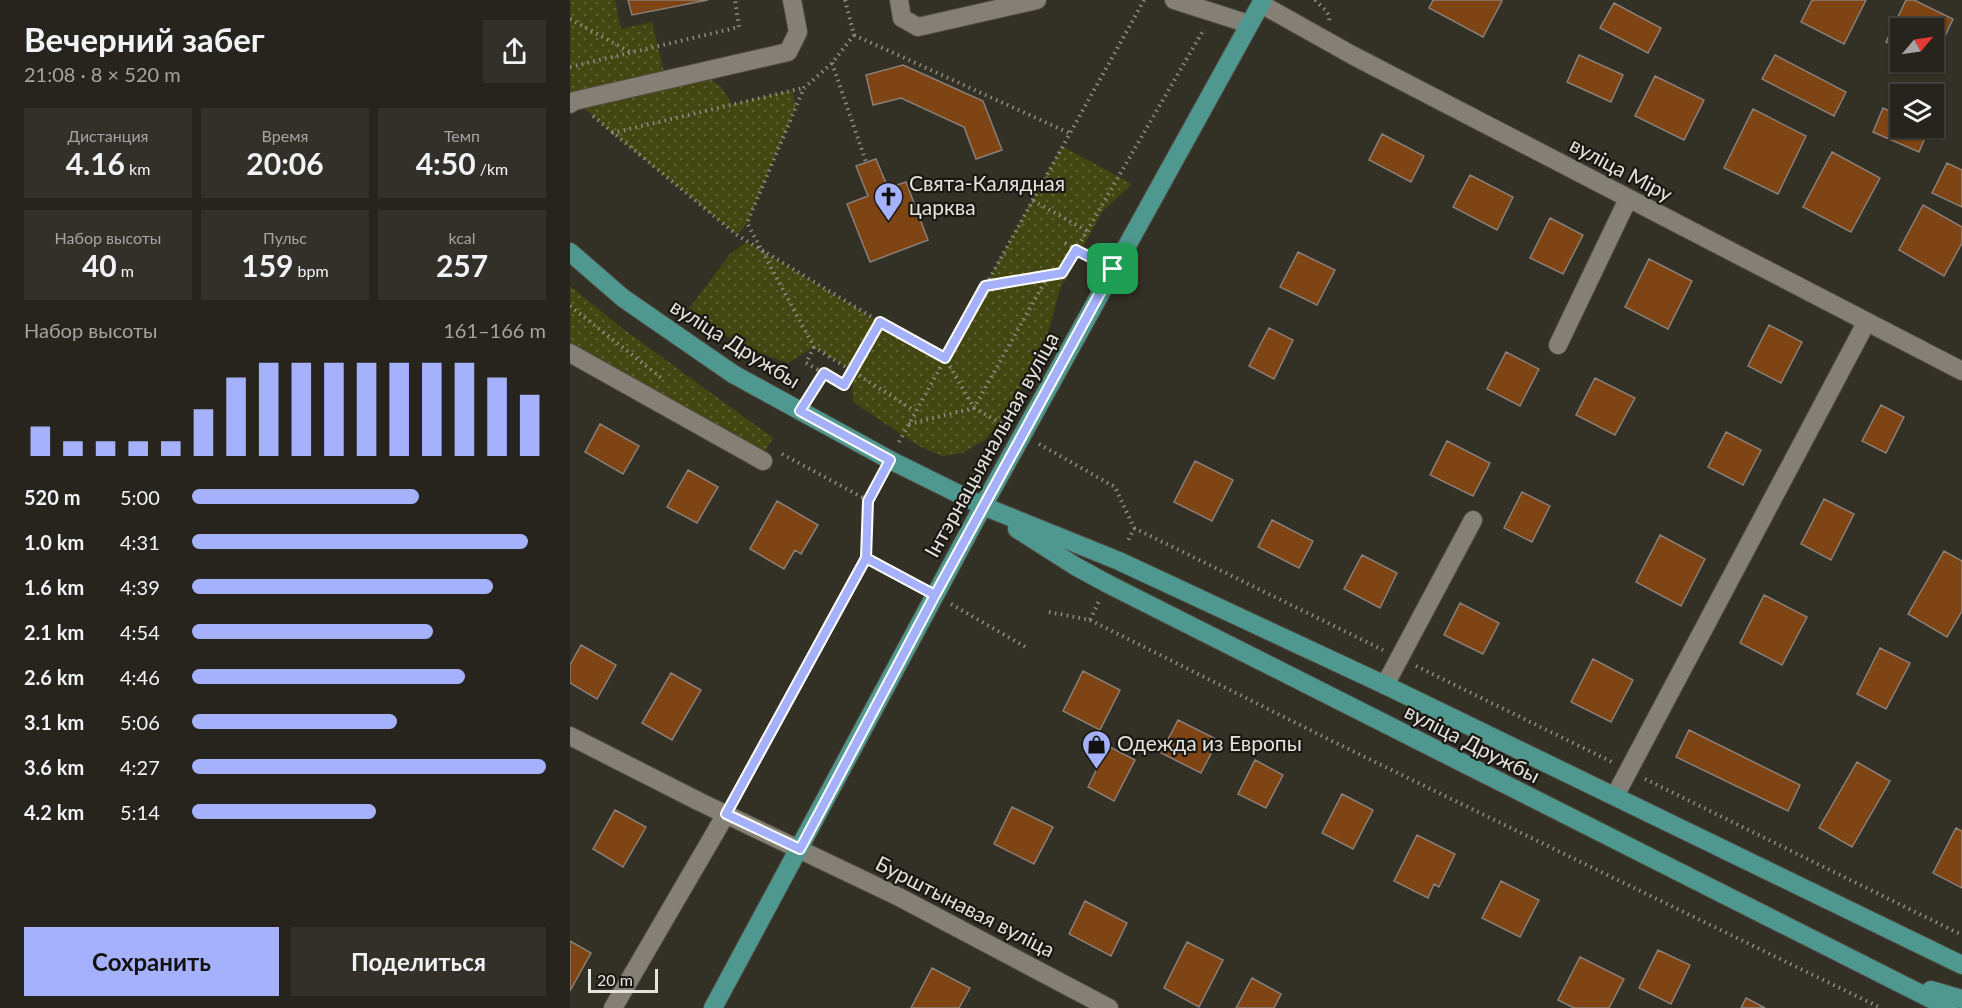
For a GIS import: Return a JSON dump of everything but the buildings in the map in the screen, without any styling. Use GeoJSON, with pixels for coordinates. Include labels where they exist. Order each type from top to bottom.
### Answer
{"type":"FeatureCollection","features":[{"type":"Feature","properties":{"kind":"main road","name":"Інтэрнацыянальная вуліца"},"geometry":{"type":"LineString","coordinates":[[713,1008],[983,506],[1262,2]]}},
{"type":"Feature","properties":{"kind":"main road","name":"вуліца Дружбы"},"geometry":{"type":"LineString","coordinates":[[570,252],[623,298],[733,375],[890,460],[983,506],[1119,561],[1385,686],[1962,965]]}},
{"type":"Feature","properties":{"kind":"main road","name":"вуліца Дружбы"},"geometry":{"type":"LineString","coordinates":[[983,506],[1075,566],[1108,584],[1949,1008]]}},
{"type":"Feature","properties":{"kind":"main road"},"geometry":{"type":"LineString","coordinates":[[1881,974],[1962,999]]}},
{"type":"Feature","properties":{"kind":"street"},"geometry":{"type":"LineString","coordinates":[[572,102],[788,52],[798,32],[792,0]]}},
{"type":"Feature","properties":{"kind":"street"},"geometry":{"type":"LineString","coordinates":[[899,0],[902,18],[918,27],[1037,0]]}},
{"type":"Feature","properties":{"kind":"street"},"geometry":{"type":"LineString","coordinates":[[1174,0],[1249,24]]}},
{"type":"Feature","properties":{"kind":"street","name":"вуліца Міру"},"geometry":{"type":"LineString","coordinates":[[1262,2],[1352,55],[1962,371]]}},
{"type":"Feature","properties":{"kind":"street"},"geometry":{"type":"LineString","coordinates":[[1557,345],[1628,199]]}},
{"type":"Feature","properties":{"kind":"street"},"geometry":{"type":"LineString","coordinates":[[1615,796],[1866,323]]}},
{"type":"Feature","properties":{"kind":"street"},"geometry":{"type":"LineString","coordinates":[[570,353],[763,461]]}},
{"type":"Feature","properties":{"kind":"street"},"geometry":{"type":"LineString","coordinates":[[1385,686],[1473,520]]}},
{"type":"Feature","properties":{"kind":"street","name":"Бурштынавая вуліца"},"geometry":{"type":"LineString","coordinates":[[570,736],[899,897],[1109,1008]]}},
{"type":"Feature","properties":{"kind":"street"},"geometry":{"type":"LineString","coordinates":[[613,1008],[726,814]]}},
{"type":"Feature","properties":{"kind":"path"},"geometry":{"type":"LineString","coordinates":[[570,67],[740,27],[735,0]]}},
{"type":"Feature","properties":{"kind":"path"},"geometry":{"type":"LineString","coordinates":[[845,0],[854,36]]}},
{"type":"Feature","properties":{"kind":"path"},"geometry":{"type":"LineString","coordinates":[[726,814],[866,558],[868,501],[915,411],[1144,0]]}},
{"type":"Feature","properties":{"kind":"path"},"geometry":{"type":"LineString","coordinates":[[985,286],[1062,273],[1214,12]]}},
{"type":"Feature","properties":{"kind":"path"},"geometry":{"type":"LineString","coordinates":[[570,19],[631,52]]}},
{"type":"Feature","properties":{"kind":"path"},"geometry":{"type":"LineString","coordinates":[[854,36],[832,63],[804,88],[747,223],[759,249],[814,347],[915,411]]}},
{"type":"Feature","properties":{"kind":"path"},"geometry":{"type":"LineString","coordinates":[[854,36],[1069,133]]}},
{"type":"Feature","properties":{"kind":"path"},"geometry":{"type":"LineString","coordinates":[[832,63],[867,162]]}},
{"type":"Feature","properties":{"kind":"path"},"geometry":{"type":"LineString","coordinates":[[612,133],[804,88]]}},
{"type":"Feature","properties":{"kind":"path"},"geometry":{"type":"LineString","coordinates":[[572,102],[737,235],[880,322],[945,358],[974,408],[1115,487],[1134,528],[1962,935]]}},
{"type":"Feature","properties":{"kind":"path"},"geometry":{"type":"LineString","coordinates":[[1032,200],[1088,231]]}},
{"type":"Feature","properties":{"kind":"path"},"geometry":{"type":"LineString","coordinates":[[1065,243],[1113,269]]}},
{"type":"Feature","properties":{"kind":"path"},"geometry":{"type":"LineString","coordinates":[[909,424],[974,408],[1048,276]]}},
{"type":"Feature","properties":{"kind":"path"},"geometry":{"type":"LineString","coordinates":[[570,306],[668,383]]}},
{"type":"Feature","properties":{"kind":"path"},"geometry":{"type":"LineString","coordinates":[[814,347],[806,363],[844,385],[880,322]]}},
{"type":"Feature","properties":{"kind":"path"},"geometry":{"type":"LineString","coordinates":[[800,411],[827,368]]}},
{"type":"Feature","properties":{"kind":"path"},"geometry":{"type":"LineString","coordinates":[[779,453],[868,501]]}},
{"type":"Feature","properties":{"kind":"path"},"geometry":{"type":"LineString","coordinates":[[1119,561],[1134,528]]}},
{"type":"Feature","properties":{"kind":"path"},"geometry":{"type":"LineString","coordinates":[[866,558],[1029,649]]}},
{"type":"Feature","properties":{"kind":"path"},"geometry":{"type":"LineString","coordinates":[[1090,620],[1108,584]]}},
{"type":"Feature","properties":{"kind":"path"},"geometry":{"type":"LineString","coordinates":[[1049,612],[1090,620],[1330,740],[1881,1008]]}},
{"type":"Feature","properties":{"kind":"green space"},"geometry":{"type":"Polygon","coordinates":[[[570,0],[615,0],[621,29],[652,22],[668,88],[708,78],[720,86],[732,104],[792,90],[796,107],[747,223],[737,235],[570,96],[570,0]]]}},
{"type":"Feature","properties":{"kind":"green space"},"geometry":{"type":"Polygon","coordinates":[[[1062,146],[1132,184],[1102,212],[1060,289],[1043,350],[1009,410],[986,439],[963,453],[942,456],[919,446],[853,402],[852,371],[814,347],[788,363],[742,346],[688,310],[730,254],[747,242],[945,358],[1062,146]]]}},
{"type":"Feature","properties":{"kind":"green space"},"geometry":{"type":"Polygon","coordinates":[[[570,286],[622,328],[773,438],[762,456],[570,344],[570,286]]]}},
{"type":"Feature","properties":{"kind":"place","name":"Свята-Калядная царква"},"geometry":{"type":"Point","coordinates":[888,222]}},
{"type":"Feature","properties":{"kind":"place","name":"Одежда из Европы"},"geometry":{"type":"Point","coordinates":[1096,770]}},
{"type":"Feature","properties":{"kind":"route"},"geometry":{"type":"LineString","coordinates":[[1113,269],[935,595],[866,558],[726,814],[800,849],[935,595],[866,558],[868,501],[890,460],[800,411],[824,373],[844,385],[880,322],[945,358],[985,286],[1062,273],[1076,250],[1113,269]]}}]}
